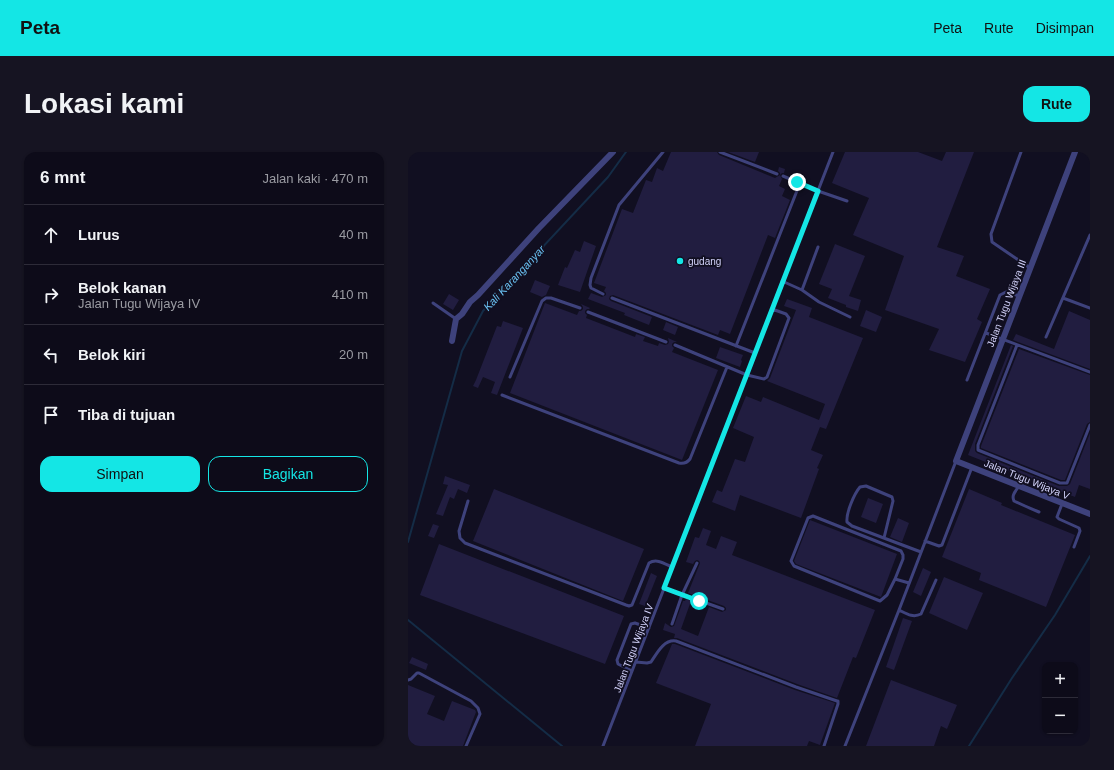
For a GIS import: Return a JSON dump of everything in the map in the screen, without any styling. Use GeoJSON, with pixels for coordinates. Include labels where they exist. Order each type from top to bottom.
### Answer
{"type":"FeatureCollection","features":[{"type":"Feature","properties":{"kind":"street","name":"Jalan Tugu Wijaya III"},"geometry":{"type":"LineString","coordinates":[[956,461],[1075,152]]}},
{"type":"Feature","properties":{"kind":"street"},"geometry":{"type":"LineString","coordinates":[[452,341],[456,319],[462,314],[470,302],[483,291],[539,228],[612,153]]}},
{"type":"Feature","properties":{"kind":"street","name":"Jalan Tugu Wijaya V"},"geometry":{"type":"LineString","coordinates":[[956,461],[1090,514]]}},
{"type":"Feature","properties":{"kind":"lane"},"geometry":{"type":"LineString","coordinates":[[603,294],[591,288],[591,278],[619,206],[663,152]]}},
{"type":"Feature","properties":{"kind":"lane"},"geometry":{"type":"LineString","coordinates":[[720,152],[777,174]]}},
{"type":"Feature","properties":{"kind":"lane","name":"Jalan Tugu Wijaya IV"},"geometry":{"type":"LineString","coordinates":[[603,746],[833,152]]}},
{"type":"Feature","properties":{"kind":"lane"},"geometry":{"type":"LineString","coordinates":[[1021,152],[991,234],[991,238],[992,242],[1030,268]]}},
{"type":"Feature","properties":{"kind":"lane"},"geometry":{"type":"LineString","coordinates":[[783,176],[818,191],[847,201]]}},
{"type":"Feature","properties":{"kind":"lane"},"geometry":{"type":"LineString","coordinates":[[736,346],[800,183]]}},
{"type":"Feature","properties":{"kind":"lane"},"geometry":{"type":"LineString","coordinates":[[1046,337],[1088,243],[1090,235]]}},
{"type":"Feature","properties":{"kind":"lane"},"geometry":{"type":"LineString","coordinates":[[802,290],[818,247]]}},
{"type":"Feature","properties":{"kind":"lane"},"geometry":{"type":"LineString","coordinates":[[782,281],[802,290],[819,302],[850,317]]}},
{"type":"Feature","properties":{"kind":"lane"},"geometry":{"type":"LineString","coordinates":[[967,380],[1000,295],[1006,292],[1019,296]]}},
{"type":"Feature","properties":{"kind":"lane"},"geometry":{"type":"LineString","coordinates":[[510,377],[542,301],[551,298],[580,308]]}},
{"type":"Feature","properties":{"kind":"lane"},"geometry":{"type":"LineString","coordinates":[[612,298],[755,353]]}},
{"type":"Feature","properties":{"kind":"lane"},"geometry":{"type":"LineString","coordinates":[[1063,298],[1090,308]]}},
{"type":"Feature","properties":{"kind":"lane"},"geometry":{"type":"LineString","coordinates":[[433,303],[456,319]]}},
{"type":"Feature","properties":{"kind":"lane"},"geometry":{"type":"LineString","coordinates":[[675,345],[747,375],[764,379],[767,377],[770,370],[789,318],[786,314],[772,309]]}},
{"type":"Feature","properties":{"kind":"lane"},"geometry":{"type":"LineString","coordinates":[[588,312],[666,342]]}},
{"type":"Feature","properties":{"kind":"lane"},"geometry":{"type":"LineString","coordinates":[[986,333],[1090,372]]}},
{"type":"Feature","properties":{"kind":"lane"},"geometry":{"type":"LineString","coordinates":[[1017,344],[978,445],[978,450],[1060,483],[1067,483],[1090,425]]}},
{"type":"Feature","properties":{"kind":"lane"},"geometry":{"type":"LineString","coordinates":[[502,395],[506,398],[683,464],[690,459],[727,367]]}},
{"type":"Feature","properties":{"kind":"lane"},"geometry":{"type":"LineString","coordinates":[[845,746],[956,461]]}},
{"type":"Feature","properties":{"kind":"lane"},"geometry":{"type":"LineString","coordinates":[[926,541],[939,546],[942,545],[972,467]]}},
{"type":"Feature","properties":{"kind":"lane"},"geometry":{"type":"LineString","coordinates":[[884,538],[893,504],[892,497],[866,486],[860,487],[847,517],[847,522],[852,526],[921,552]]}},
{"type":"Feature","properties":{"kind":"lane"},"geometry":{"type":"LineString","coordinates":[[1019,486],[1013,494],[1012,498],[1014,501],[1039,512]]}},
{"type":"Feature","properties":{"kind":"lane"},"geometry":{"type":"LineString","coordinates":[[468,501],[459,531],[460,538],[465,543],[629,606],[632,605],[649,563],[653,560],[672,567]]}},
{"type":"Feature","properties":{"kind":"lane"},"geometry":{"type":"LineString","coordinates":[[1062,504],[1057,517],[1079,528],[1080,531],[1074,547]]}},
{"type":"Feature","properties":{"kind":"lane"},"geometry":{"type":"LineString","coordinates":[[813,516],[901,551],[904,555],[895,578],[887,595],[880,601],[794,566],[791,562],[808,518],[813,516]]}},
{"type":"Feature","properties":{"kind":"lane"},"geometry":{"type":"LineString","coordinates":[[672,624],[682,595],[697,563]]}},
{"type":"Feature","properties":{"kind":"lane"},"geometry":{"type":"LineString","coordinates":[[895,578],[909,584]]}},
{"type":"Feature","properties":{"kind":"lane"},"geometry":{"type":"LineString","coordinates":[[899,610],[912,616],[918,616],[921,614],[936,580]]}},
{"type":"Feature","properties":{"kind":"lane"},"geometry":{"type":"LineString","coordinates":[[664,588],[723,609]]}},
{"type":"Feature","properties":{"kind":"lane"},"geometry":{"type":"LineString","coordinates":[[632,671],[617,663],[631,624],[635,623],[649,628]]}},
{"type":"Feature","properties":{"kind":"lane"},"geometry":{"type":"LineString","coordinates":[[636,662],[651,662],[665,643],[671,640],[796,687],[838,701],[824,746]]}},
{"type":"Feature","properties":{"kind":"lane"},"geometry":{"type":"LineString","coordinates":[[408,680],[419,673],[471,702],[478,708],[480,714],[466,746]]}},
{"type":"Feature","properties":{"kind":"building","name":"gudang"},"geometry":{"type":"Polygon","coordinates":[[[671,152],[717,152],[719,155],[775,178],[780,175],[782,179],[779,186],[785,189],[782,196],[790,200],[775,238],[768,235],[730,334],[720,330],[718,335],[613,295],[610,296],[609,299],[611,301],[652,317],[649,325],[624,315],[625,313],[588,299],[591,293],[602,297],[606,295],[604,291],[606,287],[594,283],[622,209],[633,213],[646,180],[652,182],[657,168],[663,171],[671,152]]]}},
{"type":"Feature","properties":{"kind":"building"},"geometry":{"type":"Polygon","coordinates":[[[728,152],[759,152],[755,162],[728,152]]]}},
{"type":"Feature","properties":{"kind":"building"},"geometry":{"type":"Polygon","coordinates":[[[845,152],[918,152],[942,161],[946,152],[974,152],[937,247],[964,256],[956,276],[990,289],[977,319],[982,322],[965,362],[929,350],[939,329],[885,310],[904,256],[853,235],[869,198],[832,183],[845,152]]]}},
{"type":"Feature","properties":{"kind":"building"},"geometry":{"type":"Polygon","coordinates":[[[779,167],[785,169],[784,173],[780,175],[778,171],[779,167]]]}},
{"type":"Feature","properties":{"kind":"building"},"geometry":{"type":"Polygon","coordinates":[[[584,241],[596,246],[580,292],[558,285],[565,267],[567,268],[575,250],[580,252],[584,241]]]}},
{"type":"Feature","properties":{"kind":"building"},"geometry":{"type":"Polygon","coordinates":[[[835,244],[865,256],[849,296],[861,300],[858,311],[828,298],[832,289],[819,284],[835,244]]]}},
{"type":"Feature","properties":{"kind":"building"},"geometry":{"type":"Polygon","coordinates":[[[535,280],[550,286],[546,295],[542,297],[530,292],[535,280]]]}},
{"type":"Feature","properties":{"kind":"building"},"geometry":{"type":"Polygon","coordinates":[[[449,294],[459,300],[453,310],[443,304],[449,294]]]}},
{"type":"Feature","properties":{"kind":"building"},"geometry":{"type":"Polygon","coordinates":[[[787,299],[812,308],[809,317],[863,338],[826,429],[820,427],[811,450],[823,455],[817,468],[819,469],[801,518],[740,495],[735,511],[712,502],[717,490],[722,492],[735,459],[745,462],[754,437],[733,428],[746,396],[761,402],[763,397],[819,420],[825,404],[767,381],[770,378],[796,310],[784,306],[787,299]]]}},
{"type":"Feature","properties":{"kind":"building"},"geometry":{"type":"Polygon","coordinates":[[[545,303],[577,315],[579,311],[583,309],[581,304],[590,308],[585,311],[587,315],[586,318],[635,337],[636,334],[645,337],[643,341],[658,346],[659,343],[665,345],[668,344],[668,338],[677,342],[672,344],[674,348],[672,352],[718,370],[682,460],[510,393],[545,303]]]}},
{"type":"Feature","properties":{"kind":"building"},"geometry":{"type":"Polygon","coordinates":[[[866,310],[882,317],[876,332],[860,326],[866,310]]]}},
{"type":"Feature","properties":{"kind":"building"},"geometry":{"type":"Polygon","coordinates":[[[1069,311],[1090,320],[1090,369],[1013,340],[1016,334],[1054,349],[1069,311]]]}},
{"type":"Feature","properties":{"kind":"building"},"geometry":{"type":"Polygon","coordinates":[[[503,321],[523,328],[497,395],[491,393],[495,382],[483,377],[478,388],[473,386],[497,326],[501,327],[503,321]]]}},
{"type":"Feature","properties":{"kind":"building"},"geometry":{"type":"Polygon","coordinates":[[[666,322],[678,327],[675,335],[663,330],[666,322]]]}},
{"type":"Feature","properties":{"kind":"building"},"geometry":{"type":"Polygon","coordinates":[[[1011,345],[1013,346],[975,444],[975,451],[1059,486],[1067,486],[1070,484],[1090,433],[1090,489],[1079,485],[1075,497],[968,455],[1011,345]]]}},
{"type":"Feature","properties":{"kind":"building"},"geometry":{"type":"Polygon","coordinates":[[[720,347],[743,355],[740,367],[716,358],[720,347]]]}},
{"type":"Feature","properties":{"kind":"building"},"geometry":{"type":"Polygon","coordinates":[[[1019,349],[1090,375],[1090,422],[1087,424],[1065,480],[1061,480],[981,448],[1019,349]]]}},
{"type":"Feature","properties":{"kind":"building"},"geometry":{"type":"Polygon","coordinates":[[[445,476],[470,485],[467,493],[458,489],[454,499],[450,497],[443,516],[436,514],[448,485],[443,484],[445,476]]]}},
{"type":"Feature","properties":{"kind":"building"},"geometry":{"type":"Polygon","coordinates":[[[494,489],[644,549],[623,601],[473,541],[494,489]]]}},
{"type":"Feature","properties":{"kind":"building"},"geometry":{"type":"Polygon","coordinates":[[[969,489],[1002,503],[1001,505],[1075,535],[1046,607],[979,580],[981,573],[942,557],[969,489]]]}},
{"type":"Feature","properties":{"kind":"building"},"geometry":{"type":"Polygon","coordinates":[[[868,498],[883,504],[876,523],[861,517],[868,498]]]}},
{"type":"Feature","properties":{"kind":"building"},"geometry":{"type":"Polygon","coordinates":[[[898,518],[909,523],[902,542],[890,537],[898,518]]]}},
{"type":"Feature","properties":{"kind":"building"},"geometry":{"type":"Polygon","coordinates":[[[810,520],[897,554],[881,597],[796,564],[794,561],[810,520]]]}},
{"type":"Feature","properties":{"kind":"building"},"geometry":{"type":"Polygon","coordinates":[[[433,524],[439,526],[434,538],[428,536],[433,524]]]}},
{"type":"Feature","properties":{"kind":"building"},"geometry":{"type":"Polygon","coordinates":[[[703,528],[711,531],[706,545],[716,549],[721,536],[737,542],[732,555],[875,610],[856,658],[853,657],[837,698],[674,638],[675,634],[663,630],[665,623],[671,627],[674,626],[683,601],[686,599],[691,601],[681,629],[698,636],[709,607],[722,612],[726,610],[724,606],[688,593],[700,563],[697,560],[693,564],[686,562],[695,537],[699,538],[703,528]]]}},
{"type":"Feature","properties":{"kind":"building"},"geometry":{"type":"Polygon","coordinates":[[[439,544],[624,616],[605,664],[420,595],[439,544]]]}},
{"type":"Feature","properties":{"kind":"building"},"geometry":{"type":"Polygon","coordinates":[[[923,568],[931,572],[921,596],[913,592],[923,568]]]}},
{"type":"Feature","properties":{"kind":"building"},"geometry":{"type":"Polygon","coordinates":[[[651,573],[657,576],[645,606],[639,604],[651,573]]]}},
{"type":"Feature","properties":{"kind":"building"},"geometry":{"type":"Polygon","coordinates":[[[944,577],[983,593],[967,630],[929,613],[944,577]]]}},
{"type":"Feature","properties":{"kind":"building"},"geometry":{"type":"Polygon","coordinates":[[[903,618],[912,621],[894,670],[886,667],[903,618]]]}},
{"type":"Feature","properties":{"kind":"building"},"geometry":{"type":"Polygon","coordinates":[[[672,644],[795,690],[835,703],[820,745],[809,741],[807,746],[695,746],[711,704],[656,683],[672,644]]]}},
{"type":"Feature","properties":{"kind":"building"},"geometry":{"type":"Polygon","coordinates":[[[412,657],[428,664],[426,670],[409,663],[412,657]]]}},
{"type":"Feature","properties":{"kind":"building"},"geometry":{"type":"Polygon","coordinates":[[[891,680],[957,705],[947,729],[941,726],[934,746],[866,746],[891,680]]]}},
{"type":"Feature","properties":{"kind":"building"},"geometry":{"type":"Polygon","coordinates":[[[408,685],[435,696],[427,714],[444,721],[452,701],[475,710],[476,712],[463,746],[408,746],[408,685]]]}},
{"type":"Feature","properties":{"kind":"waterway","name":"Kali Karanganyar"},"geometry":{"type":"LineString","coordinates":[[408,542],[462,351],[483,311],[608,177],[626,152]]}},
{"type":"Feature","properties":{"kind":"waterway"},"geometry":{"type":"LineString","coordinates":[[969,746],[1012,678],[1055,615],[1090,556]]}},
{"type":"Feature","properties":{"kind":"waterway"},"geometry":{"type":"LineString","coordinates":[[408,620],[562,746]]}},
{"type":"Feature","properties":{"kind":"place","name":"gudang"},"geometry":{"type":"Point","coordinates":[680,261]}},
{"type":"Feature","properties":{"kind":"route"},"geometry":{"type":"LineString","coordinates":[[699,601],[664,588],[818,191],[797,182]]}}]}
